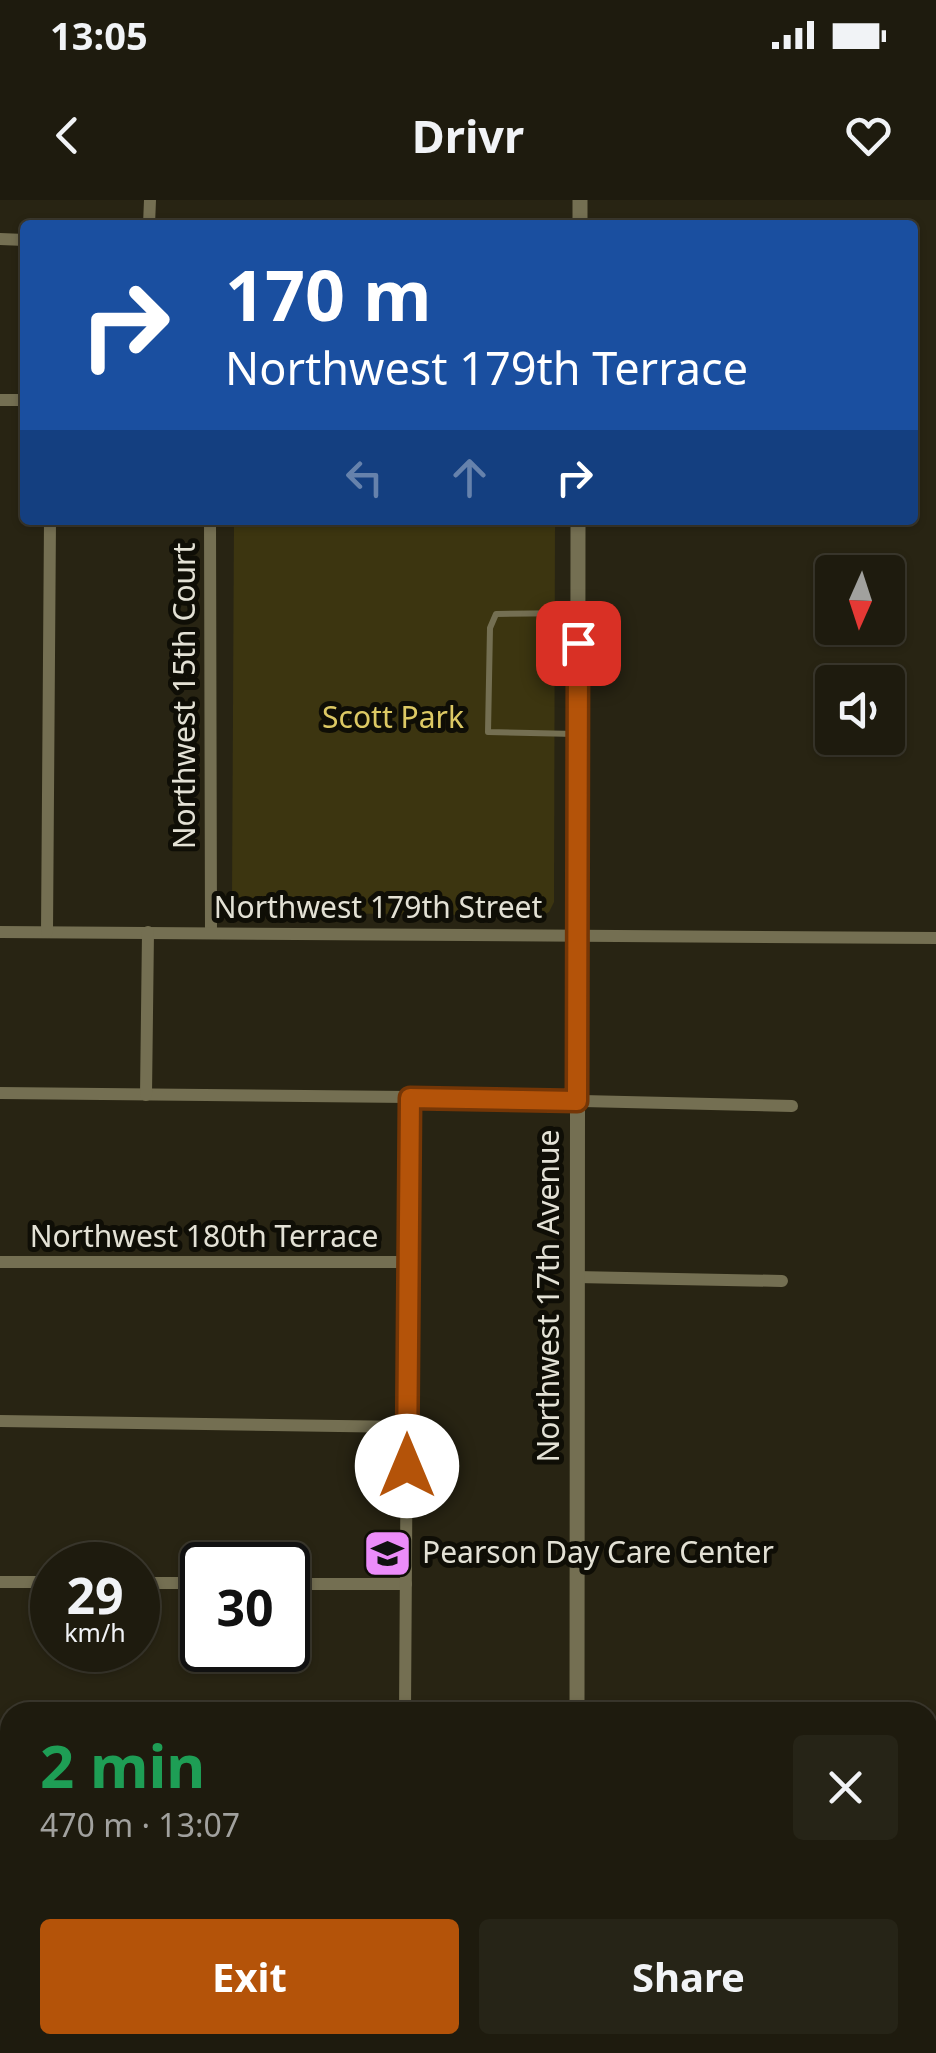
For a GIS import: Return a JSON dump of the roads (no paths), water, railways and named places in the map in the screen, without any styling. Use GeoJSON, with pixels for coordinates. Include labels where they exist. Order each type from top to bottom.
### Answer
{"type":"FeatureCollection","features":[{"type":"Feature","properties":{"kind":"street"},"geometry":{"type":"LineString","coordinates":[[47,932],[50,525]]}},
{"type":"Feature","properties":{"kind":"street","name":"Northwest 15th Court"},"geometry":{"type":"LineString","coordinates":[[210,525],[211,932]]}},
{"type":"Feature","properties":{"kind":"street","name":"Northwest 17th Avenue"},"geometry":{"type":"LineString","coordinates":[[577,1702],[578,525]]}},
{"type":"Feature","properties":{"kind":"street","name":"Northwest 179th Street"},"geometry":{"type":"LineString","coordinates":[[0,932],[936,938]]}},
{"type":"Feature","properties":{"kind":"street"},"geometry":{"type":"LineString","coordinates":[[146,1096],[148,932]]}},
{"type":"Feature","properties":{"kind":"street"},"geometry":{"type":"LineString","coordinates":[[0,1094],[792,1106]]}},
{"type":"Feature","properties":{"kind":"street"},"geometry":{"type":"LineString","coordinates":[[405,1702],[410,1098]]}},
{"type":"Feature","properties":{"kind":"street","name":"Northwest 180th Terrace"},"geometry":{"type":"LineString","coordinates":[[0,1262],[408,1262]]}},
{"type":"Feature","properties":{"kind":"street"},"geometry":{"type":"LineString","coordinates":[[576,1277],[782,1281]]}},
{"type":"Feature","properties":{"kind":"street"},"geometry":{"type":"LineString","coordinates":[[0,1421],[407,1427]]}},
{"type":"Feature","properties":{"kind":"street"},"geometry":{"type":"LineString","coordinates":[[0,1582],[30,1582]]}},
{"type":"Feature","properties":{"kind":"street"},"geometry":{"type":"LineString","coordinates":[[310,1584],[406,1584]]}},
{"type":"Feature","properties":{"kind":"lane"},"geometry":{"type":"LineString","coordinates":[[578,613],[496,614],[490,628],[488,732],[578,734]]}},
{"type":"Feature","properties":{"kind":"place","name":"Pearson Day Care Center"},"geometry":{"type":"Point","coordinates":[387,1553]}},
{"type":"Feature","properties":{"kind":"park label","name":"Scott Park"},"geometry":{"type":"Point","coordinates":[393,718]}}]}
